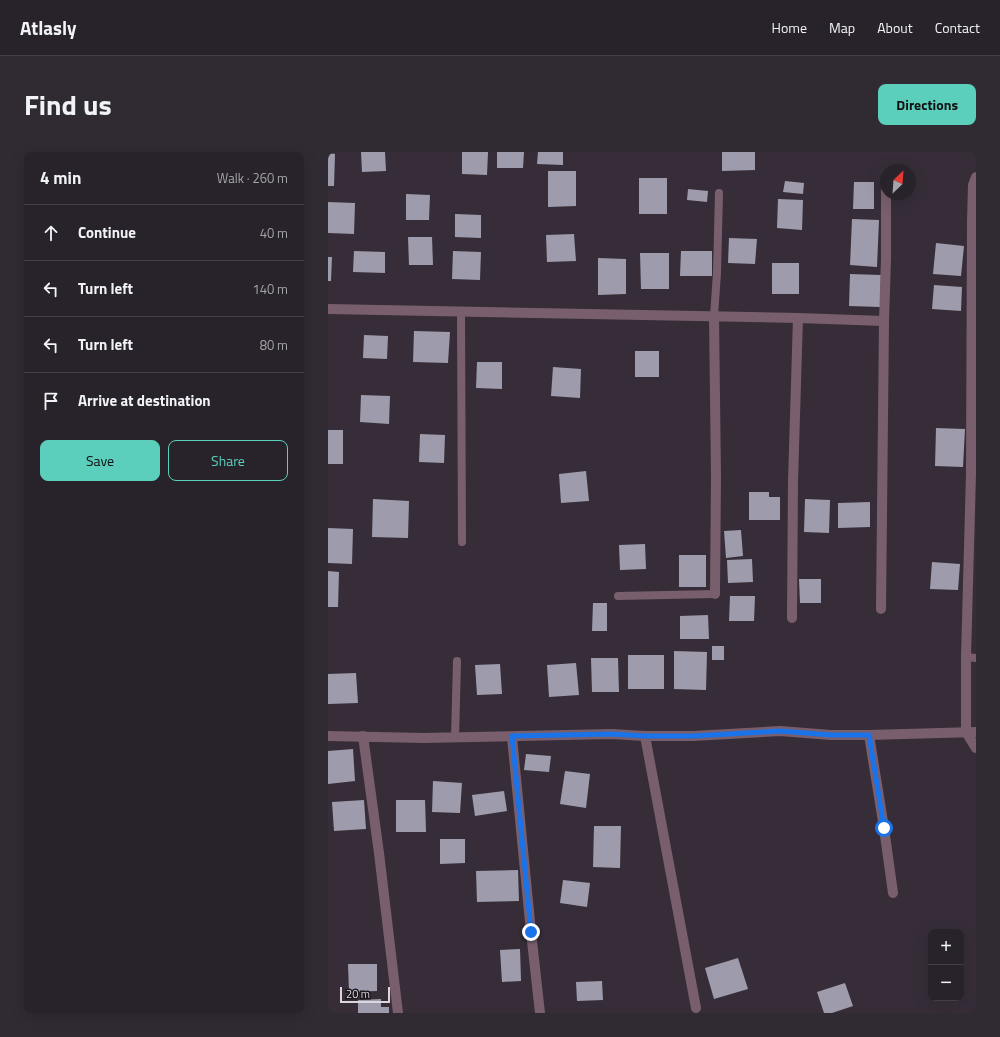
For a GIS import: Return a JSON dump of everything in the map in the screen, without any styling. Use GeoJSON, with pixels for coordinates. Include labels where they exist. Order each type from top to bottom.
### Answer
{"type":"FeatureCollection","features":[{"type":"Feature","properties":{"kind":"street"},"geometry":{"type":"LineString","coordinates":[[976,177],[973,185],[972,221],[971,473],[971,732],[976,748]]}},
{"type":"Feature","properties":{"kind":"street"},"geometry":{"type":"LineString","coordinates":[[881,609],[886,200]]}},
{"type":"Feature","properties":{"kind":"street"},"geometry":{"type":"LineString","coordinates":[[328,310],[462,311],[884,321]]}},
{"type":"Feature","properties":{"kind":"street"},"geometry":{"type":"LineString","coordinates":[[714,316],[716,477],[715,594]]}},
{"type":"Feature","properties":{"kind":"street"},"geometry":{"type":"LineString","coordinates":[[792,618],[793,481],[798,318]]}},
{"type":"Feature","properties":{"kind":"street"},"geometry":{"type":"LineString","coordinates":[[328,736],[454,738],[612,734],[693,736],[780,731],[831,735],[971,732]]}},
{"type":"Feature","properties":{"kind":"street"},"geometry":{"type":"LineString","coordinates":[[869,735],[893,893]]}},
{"type":"Feature","properties":{"kind":"street"},"geometry":{"type":"LineString","coordinates":[[363,736],[379,852],[398,1013]]}},
{"type":"Feature","properties":{"kind":"street"},"geometry":{"type":"LineString","coordinates":[[512,736],[540,1013]]}},
{"type":"Feature","properties":{"kind":"street"},"geometry":{"type":"LineString","coordinates":[[645,736],[696,1008]]}},
{"type":"Feature","properties":{"kind":"lane"},"geometry":{"type":"LineString","coordinates":[[714,316],[717,273],[719,193]]}},
{"type":"Feature","properties":{"kind":"lane"},"geometry":{"type":"LineString","coordinates":[[462,311],[462,542]]}},
{"type":"Feature","properties":{"kind":"lane"},"geometry":{"type":"LineString","coordinates":[[618,596],[715,594]]}},
{"type":"Feature","properties":{"kind":"lane"},"geometry":{"type":"LineString","coordinates":[[454,738],[457,661]]}},
{"type":"Feature","properties":{"kind":"building"},"geometry":{"type":"Polygon","coordinates":[[[361,152],[385,152],[386,171],[362,172],[361,152]]]}},
{"type":"Feature","properties":{"kind":"building"},"geometry":{"type":"Polygon","coordinates":[[[462,152],[488,152],[487,175],[462,174],[462,152]]]}},
{"type":"Feature","properties":{"kind":"building"},"geometry":{"type":"Polygon","coordinates":[[[497,152],[524,152],[523,168],[497,168],[497,152]]]}},
{"type":"Feature","properties":{"kind":"building"},"geometry":{"type":"Polygon","coordinates":[[[538,152],[563,152],[563,165],[537,164],[538,152]]]}},
{"type":"Feature","properties":{"kind":"building"},"geometry":{"type":"Polygon","coordinates":[[[722,152],[755,152],[755,170],[722,171],[722,152]]]}},
{"type":"Feature","properties":{"kind":"building"},"geometry":{"type":"Polygon","coordinates":[[[328,153],[335,154],[334,186],[328,186],[328,153]]]}},
{"type":"Feature","properties":{"kind":"building"},"geometry":{"type":"Polygon","coordinates":[[[548,171],[576,171],[576,206],[548,207],[548,171]]]}},
{"type":"Feature","properties":{"kind":"building"},"geometry":{"type":"Polygon","coordinates":[[[639,178],[667,178],[667,214],[639,214],[639,178]]]}},
{"type":"Feature","properties":{"kind":"building"},"geometry":{"type":"Polygon","coordinates":[[[785,181],[804,183],[803,194],[783,192],[785,181]]]}},
{"type":"Feature","properties":{"kind":"building"},"geometry":{"type":"Polygon","coordinates":[[[854,182],[874,182],[874,209],[853,209],[854,182]]]}},
{"type":"Feature","properties":{"kind":"building"},"geometry":{"type":"Polygon","coordinates":[[[688,189],[708,191],[707,202],[687,200],[688,189]]]}},
{"type":"Feature","properties":{"kind":"building"},"geometry":{"type":"Polygon","coordinates":[[[406,194],[430,195],[429,220],[406,220],[406,194]]]}},
{"type":"Feature","properties":{"kind":"building"},"geometry":{"type":"Polygon","coordinates":[[[778,199],[803,200],[802,230],[777,228],[778,199]]]}},
{"type":"Feature","properties":{"kind":"building"},"geometry":{"type":"Polygon","coordinates":[[[328,202],[355,203],[354,234],[328,233],[328,202]]]}},
{"type":"Feature","properties":{"kind":"building"},"geometry":{"type":"Polygon","coordinates":[[[455,214],[481,215],[481,238],[455,237],[455,214]]]}},
{"type":"Feature","properties":{"kind":"building"},"geometry":{"type":"Polygon","coordinates":[[[852,219],[879,220],[877,267],[850,265],[852,219]]]}},
{"type":"Feature","properties":{"kind":"building"},"geometry":{"type":"Polygon","coordinates":[[[574,234],[576,261],[547,262],[546,235],[574,234]]]}},
{"type":"Feature","properties":{"kind":"building"},"geometry":{"type":"Polygon","coordinates":[[[408,237],[432,237],[433,265],[409,265],[408,237]]]}},
{"type":"Feature","properties":{"kind":"building"},"geometry":{"type":"Polygon","coordinates":[[[729,238],[757,239],[755,264],[728,263],[729,238]]]}},
{"type":"Feature","properties":{"kind":"building"},"geometry":{"type":"Polygon","coordinates":[[[936,243],[964,246],[961,276],[933,274],[936,243]]]}},
{"type":"Feature","properties":{"kind":"building"},"geometry":{"type":"Polygon","coordinates":[[[354,251],[385,252],[385,273],[353,272],[354,251]]]}},
{"type":"Feature","properties":{"kind":"building"},"geometry":{"type":"Polygon","coordinates":[[[453,251],[481,252],[480,280],[452,279],[453,251]]]}},
{"type":"Feature","properties":{"kind":"building"},"geometry":{"type":"Polygon","coordinates":[[[681,251],[712,251],[712,276],[680,276],[681,251]]]}},
{"type":"Feature","properties":{"kind":"building"},"geometry":{"type":"Polygon","coordinates":[[[640,253],[669,253],[669,289],[641,289],[640,253]]]}},
{"type":"Feature","properties":{"kind":"building"},"geometry":{"type":"Polygon","coordinates":[[[328,257],[332,257],[331,281],[328,281],[328,257]]]}},
{"type":"Feature","properties":{"kind":"building"},"geometry":{"type":"Polygon","coordinates":[[[598,258],[626,259],[626,294],[598,295],[598,258]]]}},
{"type":"Feature","properties":{"kind":"building"},"geometry":{"type":"Polygon","coordinates":[[[772,263],[799,263],[799,294],[772,294],[772,263]]]}},
{"type":"Feature","properties":{"kind":"building"},"geometry":{"type":"Polygon","coordinates":[[[850,274],[881,275],[880,307],[849,306],[850,274]]]}},
{"type":"Feature","properties":{"kind":"building"},"geometry":{"type":"Polygon","coordinates":[[[934,285],[962,287],[961,311],[932,309],[934,285]]]}},
{"type":"Feature","properties":{"kind":"building"},"geometry":{"type":"Polygon","coordinates":[[[414,331],[450,332],[448,363],[413,362],[414,331]]]}},
{"type":"Feature","properties":{"kind":"building"},"geometry":{"type":"Polygon","coordinates":[[[364,335],[388,336],[387,359],[363,358],[364,335]]]}},
{"type":"Feature","properties":{"kind":"building"},"geometry":{"type":"Polygon","coordinates":[[[635,351],[659,351],[659,377],[635,377],[635,351]]]}},
{"type":"Feature","properties":{"kind":"building"},"geometry":{"type":"Polygon","coordinates":[[[477,362],[502,362],[502,389],[476,388],[477,362]]]}},
{"type":"Feature","properties":{"kind":"building"},"geometry":{"type":"Polygon","coordinates":[[[553,367],[581,369],[580,398],[551,396],[553,367]]]}},
{"type":"Feature","properties":{"kind":"building"},"geometry":{"type":"Polygon","coordinates":[[[361,395],[390,396],[389,424],[360,422],[361,395]]]}},
{"type":"Feature","properties":{"kind":"building"},"geometry":{"type":"Polygon","coordinates":[[[936,428],[965,429],[963,467],[935,466],[936,428]]]}},
{"type":"Feature","properties":{"kind":"building"},"geometry":{"type":"Polygon","coordinates":[[[328,430],[343,430],[343,464],[328,464],[328,430]]]}},
{"type":"Feature","properties":{"kind":"building"},"geometry":{"type":"Polygon","coordinates":[[[420,434],[445,435],[444,463],[419,462],[420,434]]]}},
{"type":"Feature","properties":{"kind":"building"},"geometry":{"type":"Polygon","coordinates":[[[586,471],[589,501],[561,503],[559,474],[586,471]]]}},
{"type":"Feature","properties":{"kind":"building"},"geometry":{"type":"Polygon","coordinates":[[[749,492],[769,492],[769,497],[780,497],[780,520],[749,520],[749,492]]]}},
{"type":"Feature","properties":{"kind":"building"},"geometry":{"type":"Polygon","coordinates":[[[373,499],[409,501],[408,538],[372,537],[373,499]]]}},
{"type":"Feature","properties":{"kind":"building"},"geometry":{"type":"Polygon","coordinates":[[[805,499],[830,500],[829,533],[804,532],[805,499]]]}},
{"type":"Feature","properties":{"kind":"building"},"geometry":{"type":"Polygon","coordinates":[[[870,502],[870,527],[838,528],[838,503],[870,502]]]}},
{"type":"Feature","properties":{"kind":"building"},"geometry":{"type":"Polygon","coordinates":[[[328,528],[353,529],[352,564],[328,563],[328,528]]]}},
{"type":"Feature","properties":{"kind":"building"},"geometry":{"type":"Polygon","coordinates":[[[741,530],[743,556],[726,558],[724,531],[741,530]]]}},
{"type":"Feature","properties":{"kind":"building"},"geometry":{"type":"Polygon","coordinates":[[[645,544],[646,569],[620,570],[619,545],[645,544]]]}},
{"type":"Feature","properties":{"kind":"building"},"geometry":{"type":"Polygon","coordinates":[[[679,555],[706,555],[706,587],[679,587],[679,555]]]}},
{"type":"Feature","properties":{"kind":"building"},"geometry":{"type":"Polygon","coordinates":[[[752,559],[753,582],[728,583],[727,560],[752,559]]]}},
{"type":"Feature","properties":{"kind":"building"},"geometry":{"type":"Polygon","coordinates":[[[932,562],[960,564],[958,590],[930,589],[932,562]]]}},
{"type":"Feature","properties":{"kind":"building"},"geometry":{"type":"Polygon","coordinates":[[[328,571],[339,572],[338,607],[328,607],[328,571]]]}},
{"type":"Feature","properties":{"kind":"building"},"geometry":{"type":"Polygon","coordinates":[[[799,579],[821,579],[821,603],[800,603],[799,579]]]}},
{"type":"Feature","properties":{"kind":"building"},"geometry":{"type":"Polygon","coordinates":[[[730,596],[755,596],[754,621],[729,621],[730,596]]]}},
{"type":"Feature","properties":{"kind":"building"},"geometry":{"type":"Polygon","coordinates":[[[593,603],[607,603],[607,631],[592,631],[593,603]]]}},
{"type":"Feature","properties":{"kind":"building"},"geometry":{"type":"Polygon","coordinates":[[[708,615],[709,639],[680,639],[680,616],[708,615]]]}},
{"type":"Feature","properties":{"kind":"building"},"geometry":{"type":"Polygon","coordinates":[[[712,646],[724,646],[724,660],[712,660],[712,646]]]}},
{"type":"Feature","properties":{"kind":"building"},"geometry":{"type":"Polygon","coordinates":[[[674,651],[707,652],[706,690],[674,689],[674,651]]]}},
{"type":"Feature","properties":{"kind":"building"},"geometry":{"type":"Polygon","coordinates":[[[628,655],[664,655],[664,689],[628,689],[628,655]]]}},
{"type":"Feature","properties":{"kind":"building"},"geometry":{"type":"Polygon","coordinates":[[[591,658],[618,658],[619,692],[592,692],[591,658]]]}},
{"type":"Feature","properties":{"kind":"building"},"geometry":{"type":"Polygon","coordinates":[[[576,663],[579,695],[549,697],[547,665],[576,663]]]}},
{"type":"Feature","properties":{"kind":"building"},"geometry":{"type":"Polygon","coordinates":[[[500,664],[502,694],[477,695],[475,665],[500,664]]]}},
{"type":"Feature","properties":{"kind":"building"},"geometry":{"type":"Polygon","coordinates":[[[356,673],[358,703],[328,704],[328,674],[356,673]]]}},
{"type":"Feature","properties":{"kind":"building"},"geometry":{"type":"Polygon","coordinates":[[[353,749],[355,781],[328,784],[328,751],[353,749]]]}},
{"type":"Feature","properties":{"kind":"building"},"geometry":{"type":"Polygon","coordinates":[[[526,754],[551,756],[549,772],[524,770],[526,754]]]}},
{"type":"Feature","properties":{"kind":"building"},"geometry":{"type":"Polygon","coordinates":[[[565,771],[590,774],[586,808],[560,804],[565,771]]]}},
{"type":"Feature","properties":{"kind":"building"},"geometry":{"type":"Polygon","coordinates":[[[433,781],[462,783],[460,813],[432,812],[433,781]]]}},
{"type":"Feature","properties":{"kind":"building"},"geometry":{"type":"Polygon","coordinates":[[[504,791],[507,811],[475,816],[472,795],[504,791]]]}},
{"type":"Feature","properties":{"kind":"building"},"geometry":{"type":"Polygon","coordinates":[[[364,800],[366,829],[334,831],[332,802],[364,800]]]}},
{"type":"Feature","properties":{"kind":"building"},"geometry":{"type":"Polygon","coordinates":[[[396,800],[425,800],[426,832],[396,832],[396,800]]]}},
{"type":"Feature","properties":{"kind":"building"},"geometry":{"type":"Polygon","coordinates":[[[594,826],[621,826],[620,868],[593,867],[594,826]]]}},
{"type":"Feature","properties":{"kind":"building"},"geometry":{"type":"Polygon","coordinates":[[[440,839],[465,839],[465,863],[440,864],[440,839]]]}},
{"type":"Feature","properties":{"kind":"building"},"geometry":{"type":"Polygon","coordinates":[[[518,870],[519,901],[477,902],[476,871],[518,870]]]}},
{"type":"Feature","properties":{"kind":"building"},"geometry":{"type":"Polygon","coordinates":[[[563,880],[590,883],[587,907],[560,903],[563,880]]]}},
{"type":"Feature","properties":{"kind":"building"},"geometry":{"type":"Polygon","coordinates":[[[520,949],[521,981],[502,982],[500,950],[520,949]]]}},
{"type":"Feature","properties":{"kind":"building"},"geometry":{"type":"Polygon","coordinates":[[[738,958],[748,989],[714,999],[705,968],[738,958]]]}},
{"type":"Feature","properties":{"kind":"building"},"geometry":{"type":"Polygon","coordinates":[[[348,964],[377,964],[377,991],[349,992],[348,964]]]}},
{"type":"Feature","properties":{"kind":"building"},"geometry":{"type":"Polygon","coordinates":[[[602,981],[603,1000],[577,1001],[576,982],[602,981]]]}},
{"type":"Feature","properties":{"kind":"building"},"geometry":{"type":"Polygon","coordinates":[[[845,983],[853,1006],[832,1013],[824,1013],[817,992],[845,983]]]}},
{"type":"Feature","properties":{"kind":"building"},"geometry":{"type":"Polygon","coordinates":[[[381,999],[381,1007],[389,1007],[389,1013],[358,1013],[358,1000],[381,999]]]}},
{"type":"Feature","properties":{"kind":"route"},"geometry":{"type":"LineString","coordinates":[[531,932],[512,736],[612,734],[693,736],[780,731],[831,735],[869,735],[884,828]]}}]}
